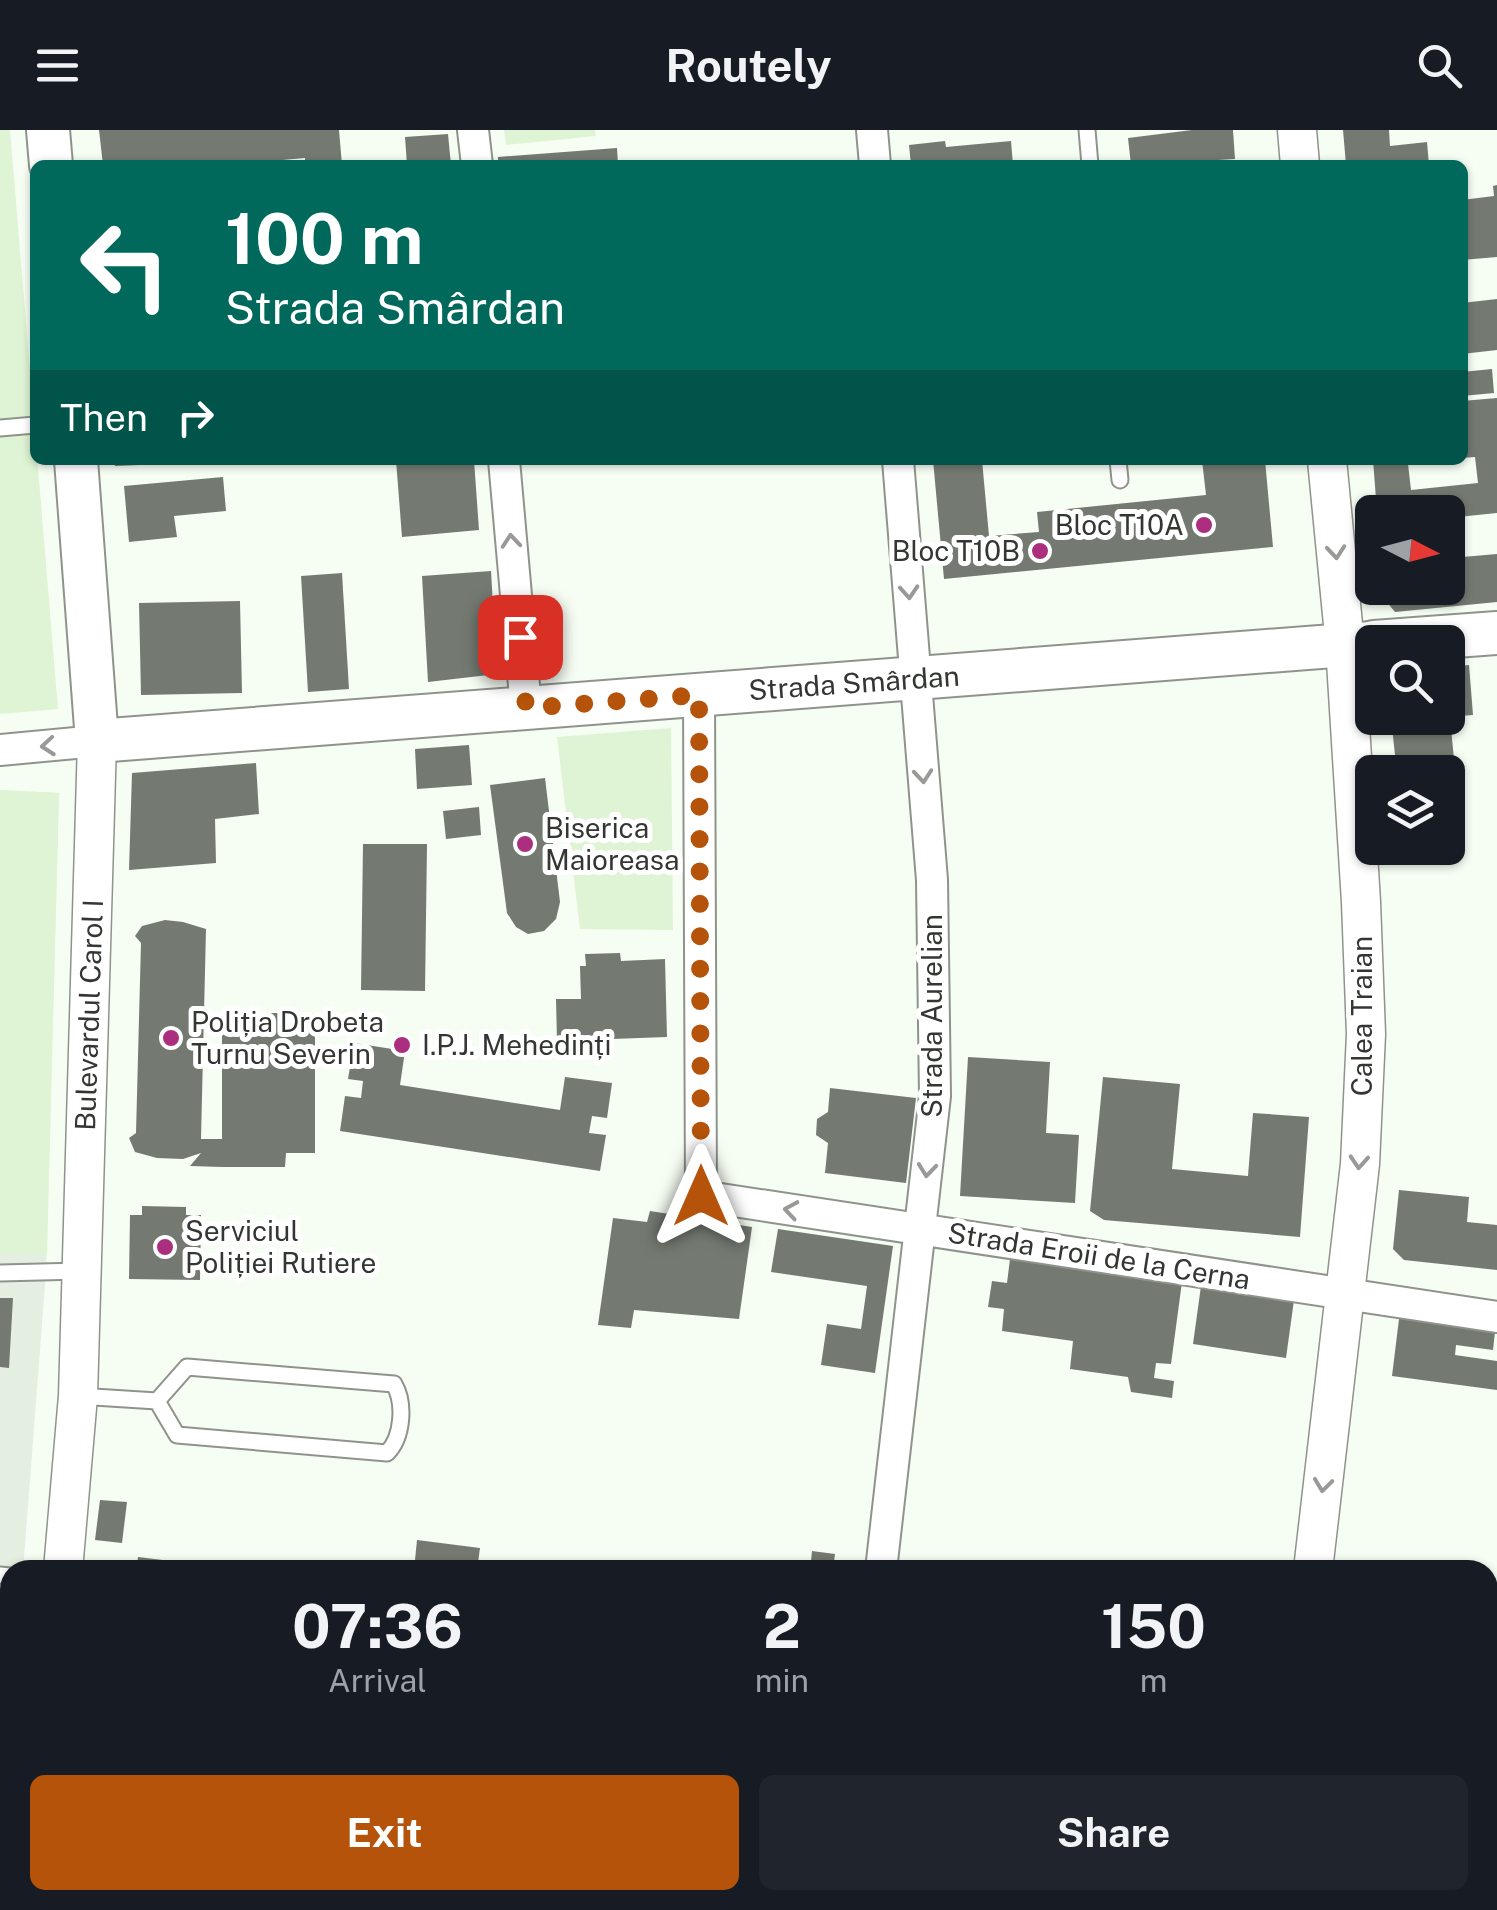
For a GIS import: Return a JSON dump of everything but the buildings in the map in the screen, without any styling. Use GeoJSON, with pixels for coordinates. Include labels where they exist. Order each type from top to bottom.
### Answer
{"type":"FeatureCollection","features":[{"type":"Feature","properties":{"kind":"main road"},"geometry":{"type":"LineString","coordinates":[[48,130],[51,160]]}},
{"type":"Feature","properties":{"kind":"main road","name":"Bulevardul Carol I"},"geometry":{"type":"LineString","coordinates":[[76,465],[96,742]]}},
{"type":"Feature","properties":{"kind":"main road","name":"Strada Smârdan"},"geometry":{"type":"LineString","coordinates":[[1465,635],[1497,633]]}},
{"type":"Feature","properties":{"kind":"main road","name":"Strada Smârdan"},"geometry":{"type":"LineString","coordinates":[[96,742],[1355,644]]}},
{"type":"Feature","properties":{"kind":"street"},"geometry":{"type":"LineString","coordinates":[[474,130],[476,160]]}},
{"type":"Feature","properties":{"kind":"street"},"geometry":{"type":"LineString","coordinates":[[872,130],[875,160]]}},
{"type":"Feature","properties":{"kind":"street"},"geometry":{"type":"LineString","coordinates":[[1297,130],[1300,160]]}},
{"type":"Feature","properties":{"kind":"street"},"geometry":{"type":"LineString","coordinates":[[504,465],[526,708]]}},
{"type":"Feature","properties":{"kind":"street","name":"Strada Aurelian"},"geometry":{"type":"LineString","coordinates":[[881,1560],[922,1230],[934,1096],[932,880],[898,465]]}},
{"type":"Feature","properties":{"kind":"street","name":"Calea Traian"},"geometry":{"type":"LineString","coordinates":[[1328,465],[1360,625]]}},
{"type":"Feature","properties":{"kind":"street","name":"Strada Eroii de la Cerna"},"geometry":{"type":"LineString","coordinates":[[699,695],[701,1196],[1497,1317]]}},
{"type":"Feature","properties":{"kind":"street","name":"Calea Traian"},"geometry":{"type":"LineString","coordinates":[[1314,1560],[1360,1164],[1366,1034],[1361,902],[1363,735]]}},
{"type":"Feature","properties":{"kind":"street"},"geometry":{"type":"LineString","coordinates":[[0,750],[96,742]]}},
{"type":"Feature","properties":{"kind":"street","name":"Bulevardul Carol I"},"geometry":{"type":"LineString","coordinates":[[64,1560],[78,1396],[96,742]]}},
{"type":"Feature","properties":{"kind":"lane"},"geometry":{"type":"LineString","coordinates":[[1086,130],[1089,160]]}},
{"type":"Feature","properties":{"kind":"lane"},"geometry":{"type":"LineString","coordinates":[[0,428],[30,425]]}},
{"type":"Feature","properties":{"kind":"lane"},"geometry":{"type":"LineString","coordinates":[[1118,465],[1120,480]]}},
{"type":"Feature","properties":{"kind":"lane"},"geometry":{"type":"LineString","coordinates":[[0,1273],[81,1272]]}},
{"type":"Feature","properties":{"kind":"lane"},"geometry":{"type":"LineString","coordinates":[[187,1366],[394,1384],[402,1398],[397,1443],[387,1453],[177,1435],[158,1401],[187,1366]]}},
{"type":"Feature","properties":{"kind":"lane"},"geometry":{"type":"LineString","coordinates":[[78,1396],[158,1401]]}},
{"type":"Feature","properties":{"kind":"shaded area"},"geometry":{"type":"Polygon","coordinates":[[[0,790],[59,793],[46,1272],[24,1560],[0,1560],[0,790]]]}},
{"type":"Feature","properties":{"kind":"green space"},"geometry":{"type":"Polygon","coordinates":[[[0,130],[10,130],[30,371],[30,465],[38,465],[58,709],[0,714],[0,130]]]}},
{"type":"Feature","properties":{"kind":"green space"},"geometry":{"type":"Polygon","coordinates":[[[504,130],[595,130],[596,136],[506,145],[504,130]]]}},
{"type":"Feature","properties":{"kind":"green space"},"geometry":{"type":"Polygon","coordinates":[[[671,728],[673,930],[580,929],[557,737],[671,728]]]}},
{"type":"Feature","properties":{"kind":"green space"},"geometry":{"type":"Polygon","coordinates":[[[0,790],[59,793],[47,1254],[0,1254],[0,790]]]}},
{"type":"Feature","properties":{"kind":"place","name":"Bloc T10A"},"geometry":{"type":"Point","coordinates":[1204,525]}},
{"type":"Feature","properties":{"kind":"place","name":"Bloc T10B"},"geometry":{"type":"Point","coordinates":[1040,551]}},
{"type":"Feature","properties":{"kind":"place","name":"Biserica Maioreasa"},"geometry":{"type":"Point","coordinates":[525,844]}},
{"type":"Feature","properties":{"kind":"place","name":"Poliția Drobeta Turnu Severin"},"geometry":{"type":"Point","coordinates":[171,1038]}},
{"type":"Feature","properties":{"kind":"place","name":"I.P.J. Mehedinți"},"geometry":{"type":"Point","coordinates":[402,1045]}},
{"type":"Feature","properties":{"kind":"place","name":"Serviciul Poliției Rutiere"},"geometry":{"type":"Point","coordinates":[165,1247]}},
{"type":"Feature","properties":{"kind":"route"},"geometry":{"type":"LineString","coordinates":[[520,637],[526,708],[699,695],[701,1196]]}}]}
